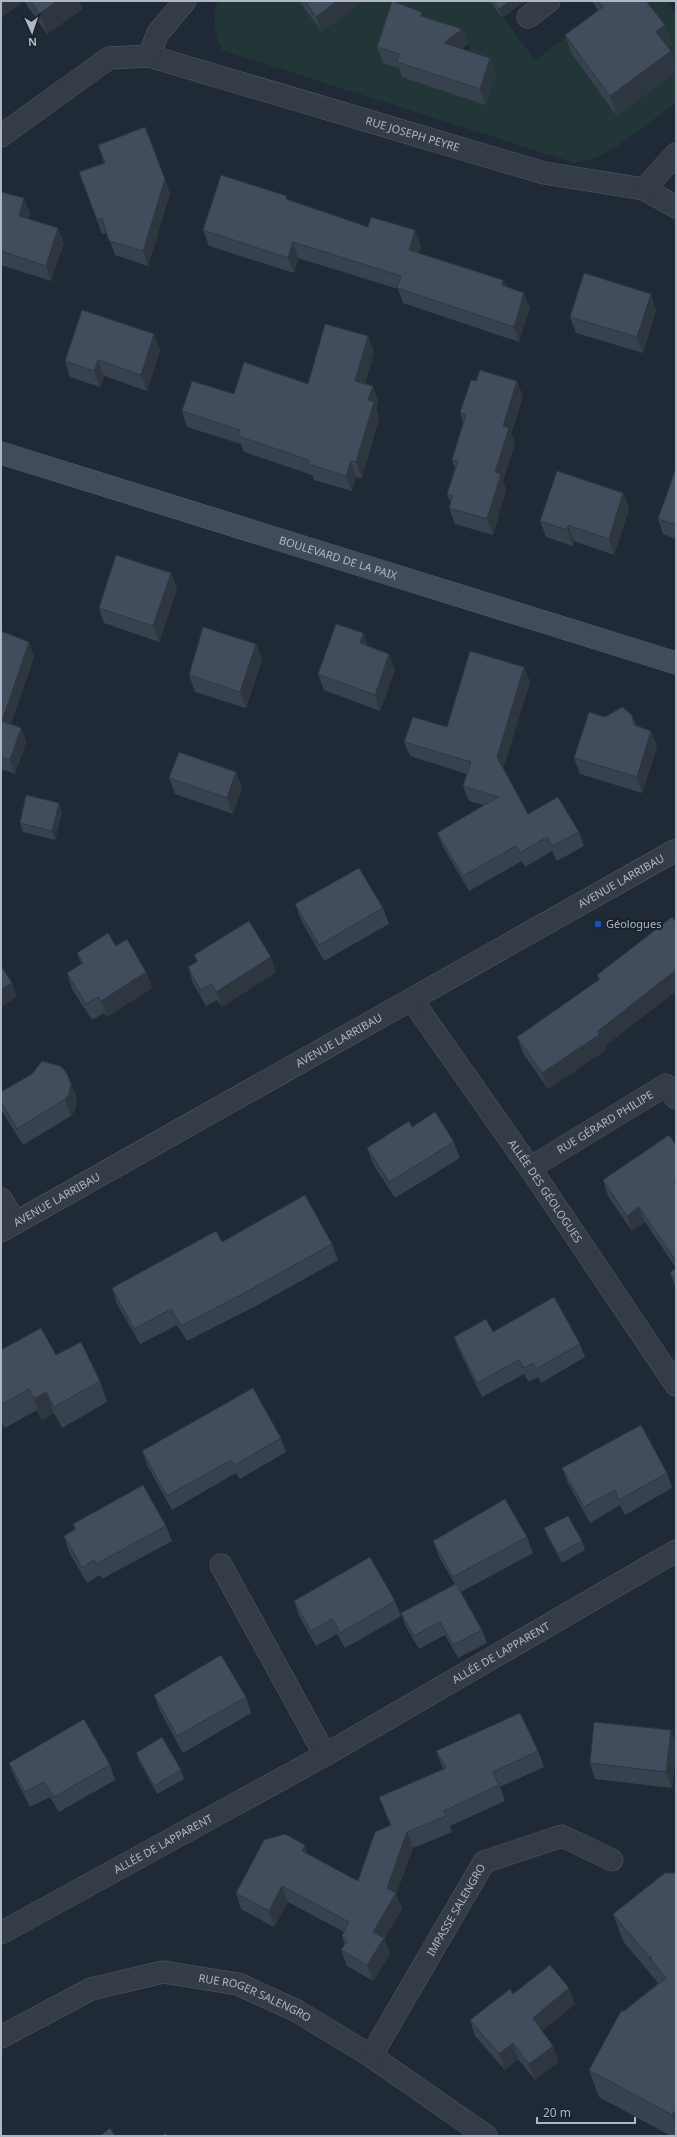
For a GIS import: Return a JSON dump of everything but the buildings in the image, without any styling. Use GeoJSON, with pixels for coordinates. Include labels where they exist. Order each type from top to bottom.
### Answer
{"type":"FeatureCollection","features":[{"type":"Feature","properties":{"kind":"main road","name":"BOULEVARD DE LA PAIX"},"geometry":{"type":"LineString","coordinates":[[1,453],[676,663]]}},
{"type":"Feature","properties":{"kind":"street"},"geometry":{"type":"LineString","coordinates":[[149,56],[158,33],[185,1]]}},
{"type":"Feature","properties":{"kind":"street"},"geometry":{"type":"LineString","coordinates":[[528,17],[549,1]]}},
{"type":"Feature","properties":{"kind":"street","name":"RUE JOSEPH PEYRE"},"geometry":{"type":"LineString","coordinates":[[1,136],[109,58],[149,56],[544,173],[644,190],[676,207]]}},
{"type":"Feature","properties":{"kind":"street"},"geometry":{"type":"LineString","coordinates":[[644,190],[676,154]]}},
{"type":"Feature","properties":{"kind":"street","name":"AVENUE LARRIBAU"},"geometry":{"type":"LineString","coordinates":[[8,1227],[676,850]]}},
{"type":"Feature","properties":{"kind":"street","name":"ALLÉE DES GÉOLOGUES"},"geometry":{"type":"LineString","coordinates":[[412,1000],[530,1168],[676,1385]]}},
{"type":"Feature","properties":{"kind":"street","name":"RUE GÉRARD PHILIPE"},"geometry":{"type":"LineString","coordinates":[[530,1168],[666,1085],[676,1098]]}},
{"type":"Feature","properties":{"kind":"street"},"geometry":{"type":"LineString","coordinates":[[1,1199],[8,1227]]}},
{"type":"Feature","properties":{"kind":"street","name":"ALLÉE DE LAPPARENT"},"geometry":{"type":"LineString","coordinates":[[1,1933],[325,1755],[676,1551]]}},
{"type":"Feature","properties":{"kind":"street"},"geometry":{"type":"LineString","coordinates":[[221,1565],[325,1755]]}},
{"type":"Feature","properties":{"kind":"street","name":"IMPASSE SALENGRO"},"geometry":{"type":"LineString","coordinates":[[371,2056],[484,1862],[562,1836],[612,1860]]}},
{"type":"Feature","properties":{"kind":"street","name":"RUE ROGER SALENGRO"},"geometry":{"type":"LineString","coordinates":[[1,2037],[91,1989],[163,1972],[238,1984],[297,2011],[371,2056],[486,2136]]}},
{"type":"Feature","properties":{"kind":"green space"},"geometry":{"type":"Polygon","coordinates":[[[221,1],[299,1],[322,31],[362,1],[490,1],[535,60],[616,1],[666,1],[676,14],[676,103],[616,147],[597,158],[575,163],[222,50],[215,28],[216,5],[221,1]],[[427,31],[405,70],[465,63],[470,45],[427,31]]]}},
{"type":"Feature","properties":{"kind":"place","name":"Géologues"},"geometry":{"type":"Point","coordinates":[598,924]}}]}
